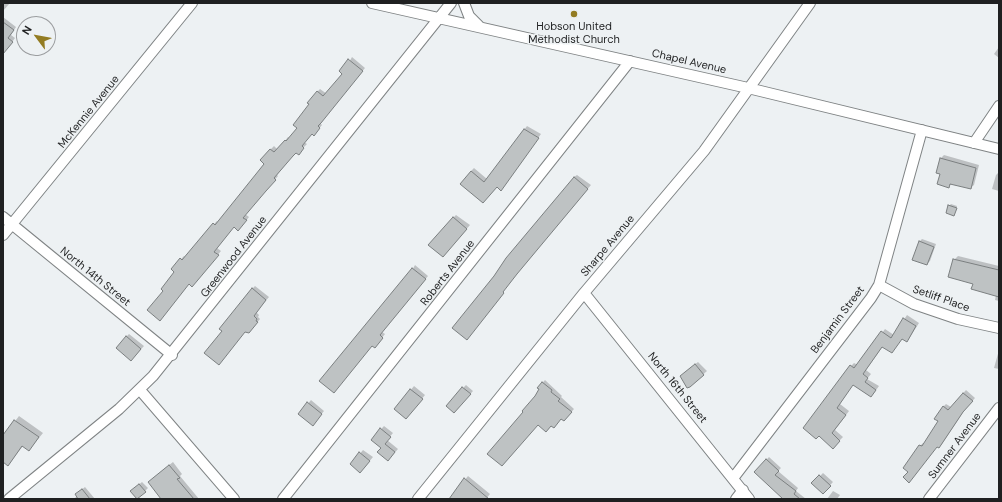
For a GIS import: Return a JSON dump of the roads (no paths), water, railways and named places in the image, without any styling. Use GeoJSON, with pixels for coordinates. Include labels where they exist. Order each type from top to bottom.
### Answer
{"type":"FeatureCollection","features":[{"type":"Feature","properties":{"kind":"street","name":"McKennie Avenue"},"geometry":{"type":"LineString","coordinates":[[3,235],[192,3]]}},
{"type":"Feature","properties":{"kind":"street","name":"Chapel Avenue"},"geometry":{"type":"LineString","coordinates":[[372,3],[748,88],[999,149]]}},
{"type":"Feature","properties":{"kind":"street","name":"Greenwood Avenue"},"geometry":{"type":"LineString","coordinates":[[9,499],[119,409],[140,390],[172,355],[451,3]]}},
{"type":"Feature","properties":{"kind":"street"},"geometry":{"type":"LineString","coordinates":[[464,3],[469,16],[479,26]]}},
{"type":"Feature","properties":{"kind":"street","name":"Sharpe Avenue"},"geometry":{"type":"LineString","coordinates":[[418,499],[584,293],[704,151],[810,3]]}},
{"type":"Feature","properties":{"kind":"street","name":"Roberts Avenue"},"geometry":{"type":"LineString","coordinates":[[283,499],[630,61]]}},
{"type":"Feature","properties":{"kind":"street"},"geometry":{"type":"LineString","coordinates":[[974,143],[999,106]]}},
{"type":"Feature","properties":{"kind":"street","name":"Benjamin Street"},"geometry":{"type":"LineString","coordinates":[[734,477],[871,298],[879,284],[922,130]]}},
{"type":"Feature","properties":{"kind":"street","name":"North 14th Street"},"geometry":{"type":"LineString","coordinates":[[3,217],[172,355]]}},
{"type":"Feature","properties":{"kind":"street","name":"Setliff Place"},"geometry":{"type":"LineString","coordinates":[[879,284],[914,304],[958,319],[999,328]]}},
{"type":"Feature","properties":{"kind":"street","name":"North 16th Street"},"geometry":{"type":"LineString","coordinates":[[584,293],[734,477],[749,499]]}},
{"type":"Feature","properties":{"kind":"street"},"geometry":{"type":"LineString","coordinates":[[140,390],[234,499]]}},
{"type":"Feature","properties":{"kind":"street","name":"Sumner Avenue"},"geometry":{"type":"LineString","coordinates":[[930,499],[999,408]]}},
{"type":"Feature","properties":{"kind":"street"},"geometry":{"type":"LineString","coordinates":[[736,499],[743,490]]}},
{"type":"Feature","properties":{"kind":"place","name":"Hobson United Methodist Church"},"geometry":{"type":"Point","coordinates":[574,14]}}]}
